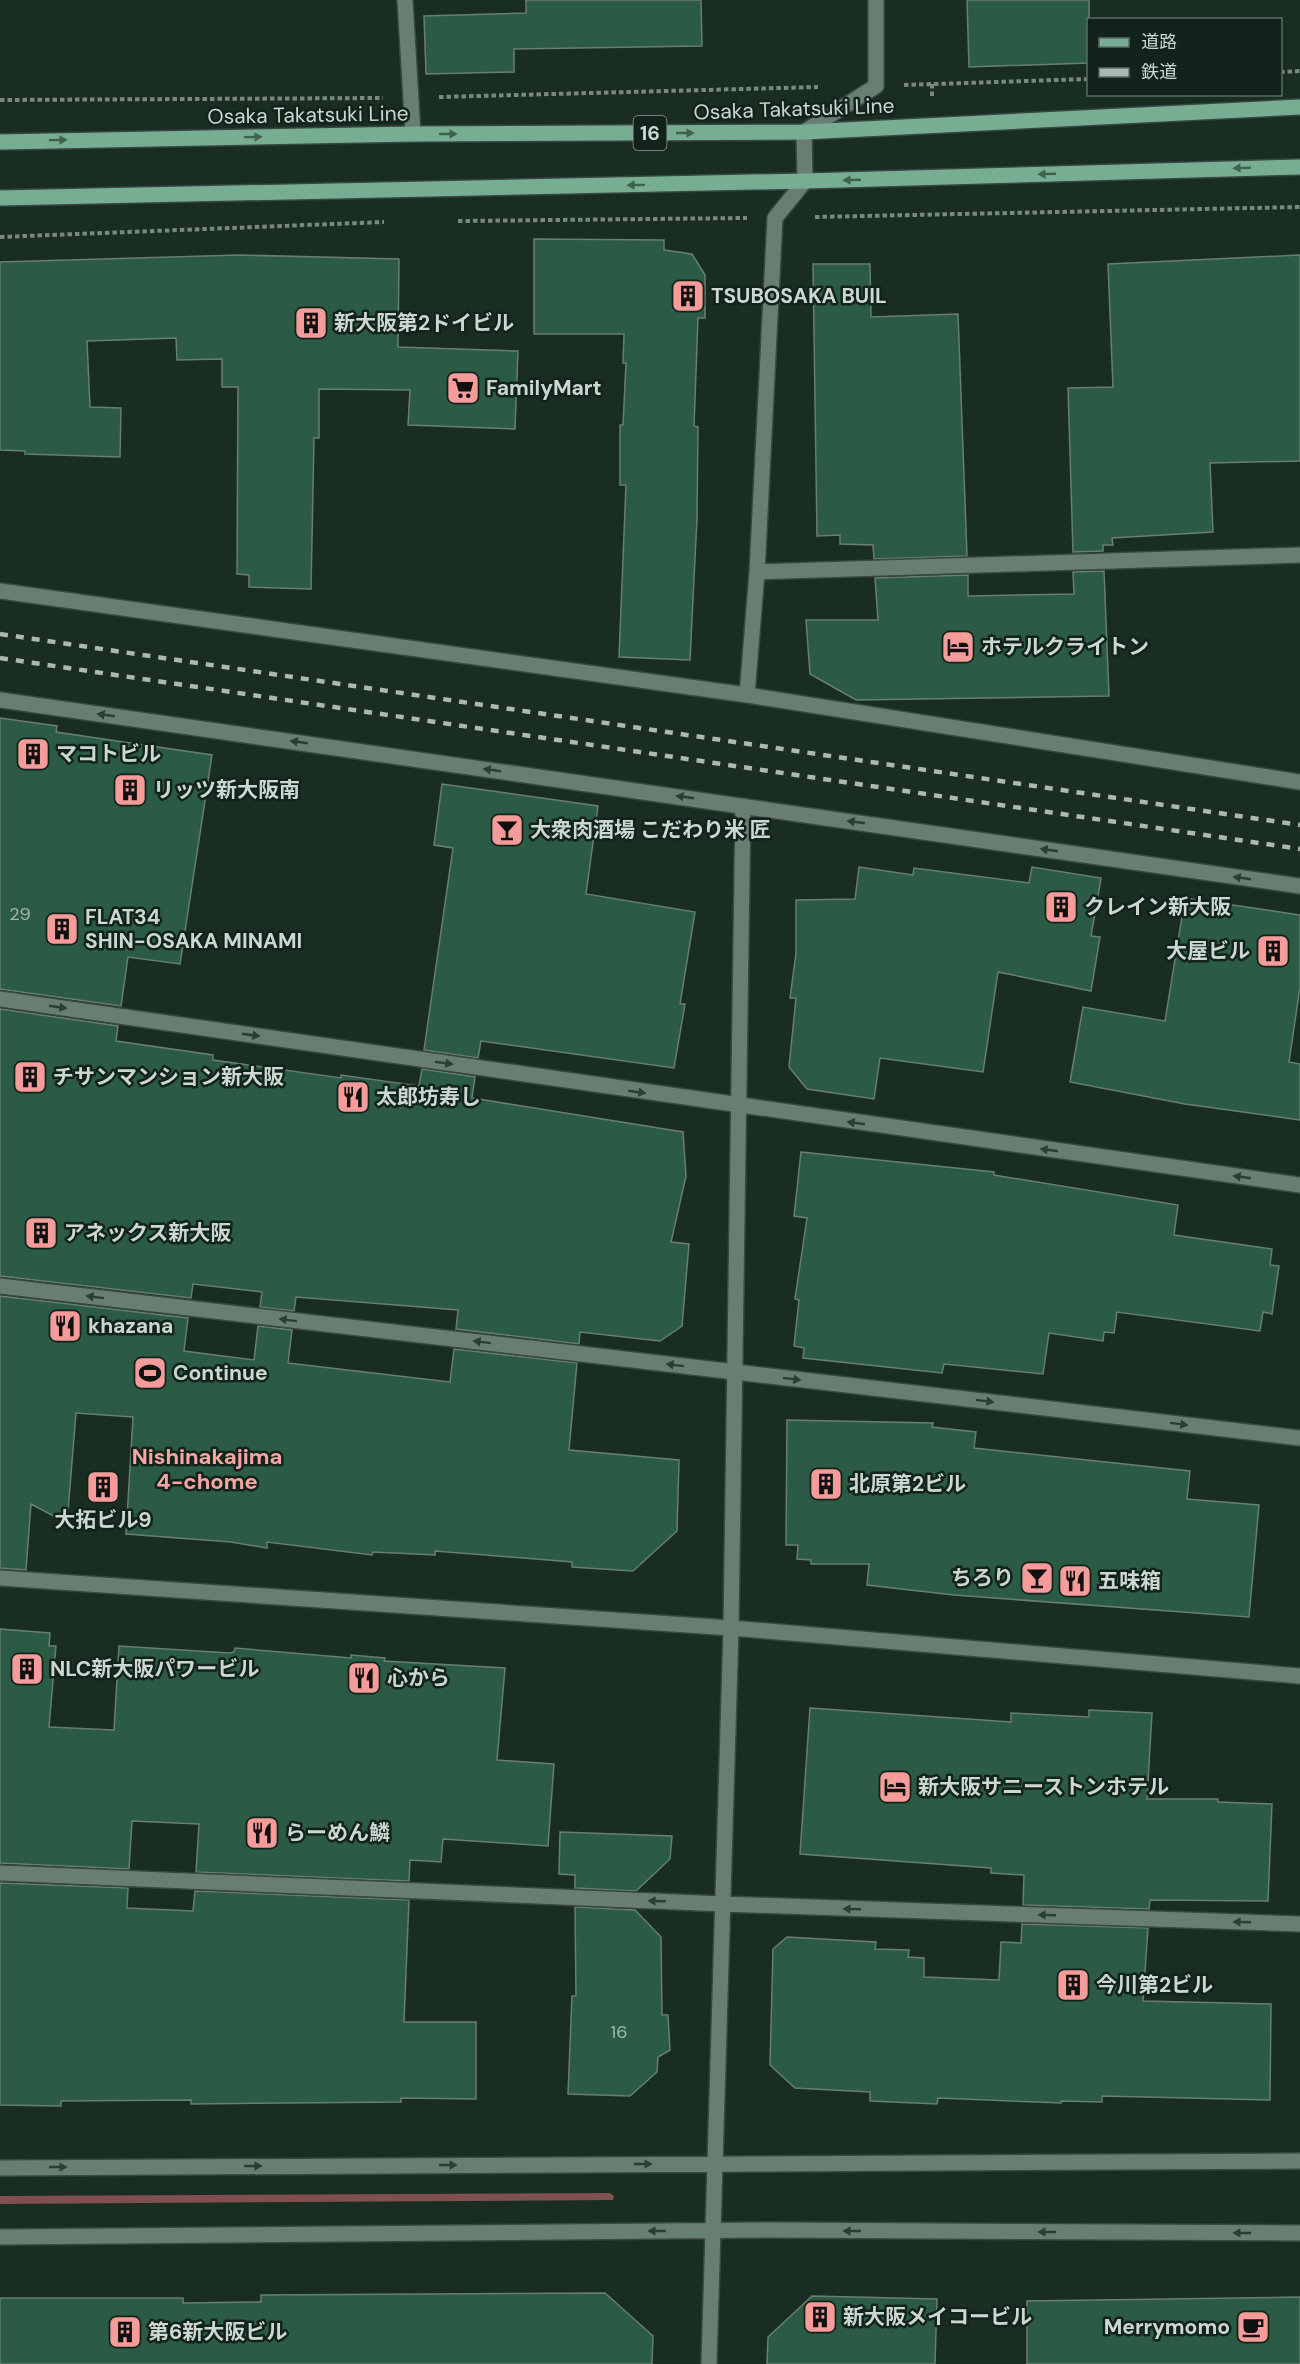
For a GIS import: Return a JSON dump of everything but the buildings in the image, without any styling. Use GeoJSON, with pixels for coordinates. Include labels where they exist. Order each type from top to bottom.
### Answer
{"type":"FeatureCollection","features":[{"type":"Feature","properties":{"kind":"main road","name":"Osaka Takatsuki Line"},"geometry":{"type":"LineString","coordinates":[[0,142],[413,134],[804,132],[1300,107]]}},
{"type":"Feature","properties":{"kind":"main road"},"geometry":{"type":"LineString","coordinates":[[0,198],[805,181],[1300,167]]}},
{"type":"Feature","properties":{"kind":"street"},"geometry":{"type":"LineString","coordinates":[[405,0],[413,134]]}},
{"type":"Feature","properties":{"kind":"street"},"geometry":{"type":"LineString","coordinates":[[747,695],[757,572],[775,218],[805,181],[804,132],[876,86],[876,0]]}},
{"type":"Feature","properties":{"kind":"street"},"geometry":{"type":"LineString","coordinates":[[757,572],[1300,555]]}},
{"type":"Feature","properties":{"kind":"street"},"geometry":{"type":"LineString","coordinates":[[0,591],[747,695],[1300,782]]}},
{"type":"Feature","properties":{"kind":"street"},"geometry":{"type":"LineString","coordinates":[[0,700],[1300,886]]}},
{"type":"Feature","properties":{"kind":"street"},"geometry":{"type":"LineString","coordinates":[[709,2364],[731,1628],[743,806]]}},
{"type":"Feature","properties":{"kind":"street"},"geometry":{"type":"LineString","coordinates":[[0,999],[1300,1185]]}},
{"type":"Feature","properties":{"kind":"street"},"geometry":{"type":"LineString","coordinates":[[0,1286],[1300,1438]]}},
{"type":"Feature","properties":{"kind":"street"},"geometry":{"type":"LineString","coordinates":[[0,1578],[731,1628],[1300,1676]]}},
{"type":"Feature","properties":{"kind":"street"},"geometry":{"type":"LineString","coordinates":[[0,1873],[723,1904],[1300,1924]]}},
{"type":"Feature","properties":{"kind":"street"},"geometry":{"type":"LineString","coordinates":[[0,2168],[1300,2161]]}},
{"type":"Feature","properties":{"kind":"street"},"geometry":{"type":"LineString","coordinates":[[0,2237],[714,2231],[1300,2233]]}},
{"type":"Feature","properties":{"kind":"path"},"geometry":{"type":"LineString","coordinates":[[1282,72],[1300,71]]}},
{"type":"Feature","properties":{"kind":"path"},"geometry":{"type":"LineString","coordinates":[[0,100],[411,98],[1087,79]]}},
{"type":"Feature","properties":{"kind":"path"},"geometry":{"type":"LineString","coordinates":[[447,221],[775,218],[1300,207]]}},
{"type":"Feature","properties":{"kind":"path"},"geometry":{"type":"LineString","coordinates":[[0,237],[388,222]]}},
{"type":"Feature","properties":{"kind":"shaded area"},"geometry":{"type":"Polygon","coordinates":[[[610,2193],[614,2196],[613,2200],[0,2204],[0,2196],[610,2193]]]}},
{"type":"Feature","properties":{"kind":"railway"},"geometry":{"type":"LineString","coordinates":[[0,634],[1300,825]]}},
{"type":"Feature","properties":{"kind":"railway"},"geometry":{"type":"LineString","coordinates":[[0,658],[1300,849]]}},
{"type":"Feature","properties":{"kind":"place","name":"TSUBOSAKA BUIL"},"geometry":{"type":"Point","coordinates":[688,296]}},
{"type":"Feature","properties":{"kind":"place","name":"新大阪第2ドイビル"},"geometry":{"type":"Point","coordinates":[311,323]}},
{"type":"Feature","properties":{"kind":"place","name":"FamilyMart"},"geometry":{"type":"Point","coordinates":[463,388]}},
{"type":"Feature","properties":{"kind":"place","name":"ホテルクライトン"},"geometry":{"type":"Point","coordinates":[958,647]}},
{"type":"Feature","properties":{"kind":"place","name":"マコトビル"},"geometry":{"type":"Point","coordinates":[33,754]}},
{"type":"Feature","properties":{"kind":"place","name":"リッツ新大阪南"},"geometry":{"type":"Point","coordinates":[130,790]}},
{"type":"Feature","properties":{"kind":"place","name":"大衆肉酒場 こだわり米 匠"},"geometry":{"type":"Point","coordinates":[507,830]}},
{"type":"Feature","properties":{"kind":"place","name":"クレイン新大阪"},"geometry":{"type":"Point","coordinates":[1061,907]}},
{"type":"Feature","properties":{"kind":"place","name":"FLAT34 SHIN-OSAKA MINAMI"},"geometry":{"type":"Point","coordinates":[62,929]}},
{"type":"Feature","properties":{"kind":"place","name":"大屋ビル"},"geometry":{"type":"Point","coordinates":[1273,951]}},
{"type":"Feature","properties":{"kind":"place","name":"チサンマンション新大阪"},"geometry":{"type":"Point","coordinates":[30,1077]}},
{"type":"Feature","properties":{"kind":"place","name":"太郎坊寿し"},"geometry":{"type":"Point","coordinates":[353,1097]}},
{"type":"Feature","properties":{"kind":"place","name":"アネックス新大阪"},"geometry":{"type":"Point","coordinates":[41,1233]}},
{"type":"Feature","properties":{"kind":"place","name":"khazana"},"geometry":{"type":"Point","coordinates":[65,1326]}},
{"type":"Feature","properties":{"kind":"place","name":"Continue"},"geometry":{"type":"Point","coordinates":[150,1373]}},
{"type":"Feature","properties":{"kind":"place","name":"北原第2ビル"},"geometry":{"type":"Point","coordinates":[826,1484]}},
{"type":"Feature","properties":{"kind":"place","name":"大拓ビル9"},"geometry":{"type":"Point","coordinates":[103,1487]}},
{"type":"Feature","properties":{"kind":"place","name":"ちろり"},"geometry":{"type":"Point","coordinates":[1037,1578]}},
{"type":"Feature","properties":{"kind":"place","name":"五味箱"},"geometry":{"type":"Point","coordinates":[1075,1581]}},
{"type":"Feature","properties":{"kind":"place","name":"NLC新大阪パワービル"},"geometry":{"type":"Point","coordinates":[27,1669]}},
{"type":"Feature","properties":{"kind":"place","name":"心から"},"geometry":{"type":"Point","coordinates":[364,1678]}},
{"type":"Feature","properties":{"kind":"place","name":"新大阪サニーストンホテル"},"geometry":{"type":"Point","coordinates":[895,1787]}},
{"type":"Feature","properties":{"kind":"place","name":"らーめん鱗"},"geometry":{"type":"Point","coordinates":[262,1833]}},
{"type":"Feature","properties":{"kind":"place","name":"今川第2ビル"},"geometry":{"type":"Point","coordinates":[1073,1985]}},
{"type":"Feature","properties":{"kind":"place","name":"新大阪メイコービル"},"geometry":{"type":"Point","coordinates":[820,2317]}},
{"type":"Feature","properties":{"kind":"place","name":"Merrymomo"},"geometry":{"type":"Point","coordinates":[1253,2327]}},
{"type":"Feature","properties":{"kind":"place","name":"第6新大阪ビル"},"geometry":{"type":"Point","coordinates":[125,2332]}},
{"type":"Feature","properties":{"kind":"district","name":"Nishinakajima 4-chome"},"geometry":{"type":"Point","coordinates":[207,1468]}}]}
